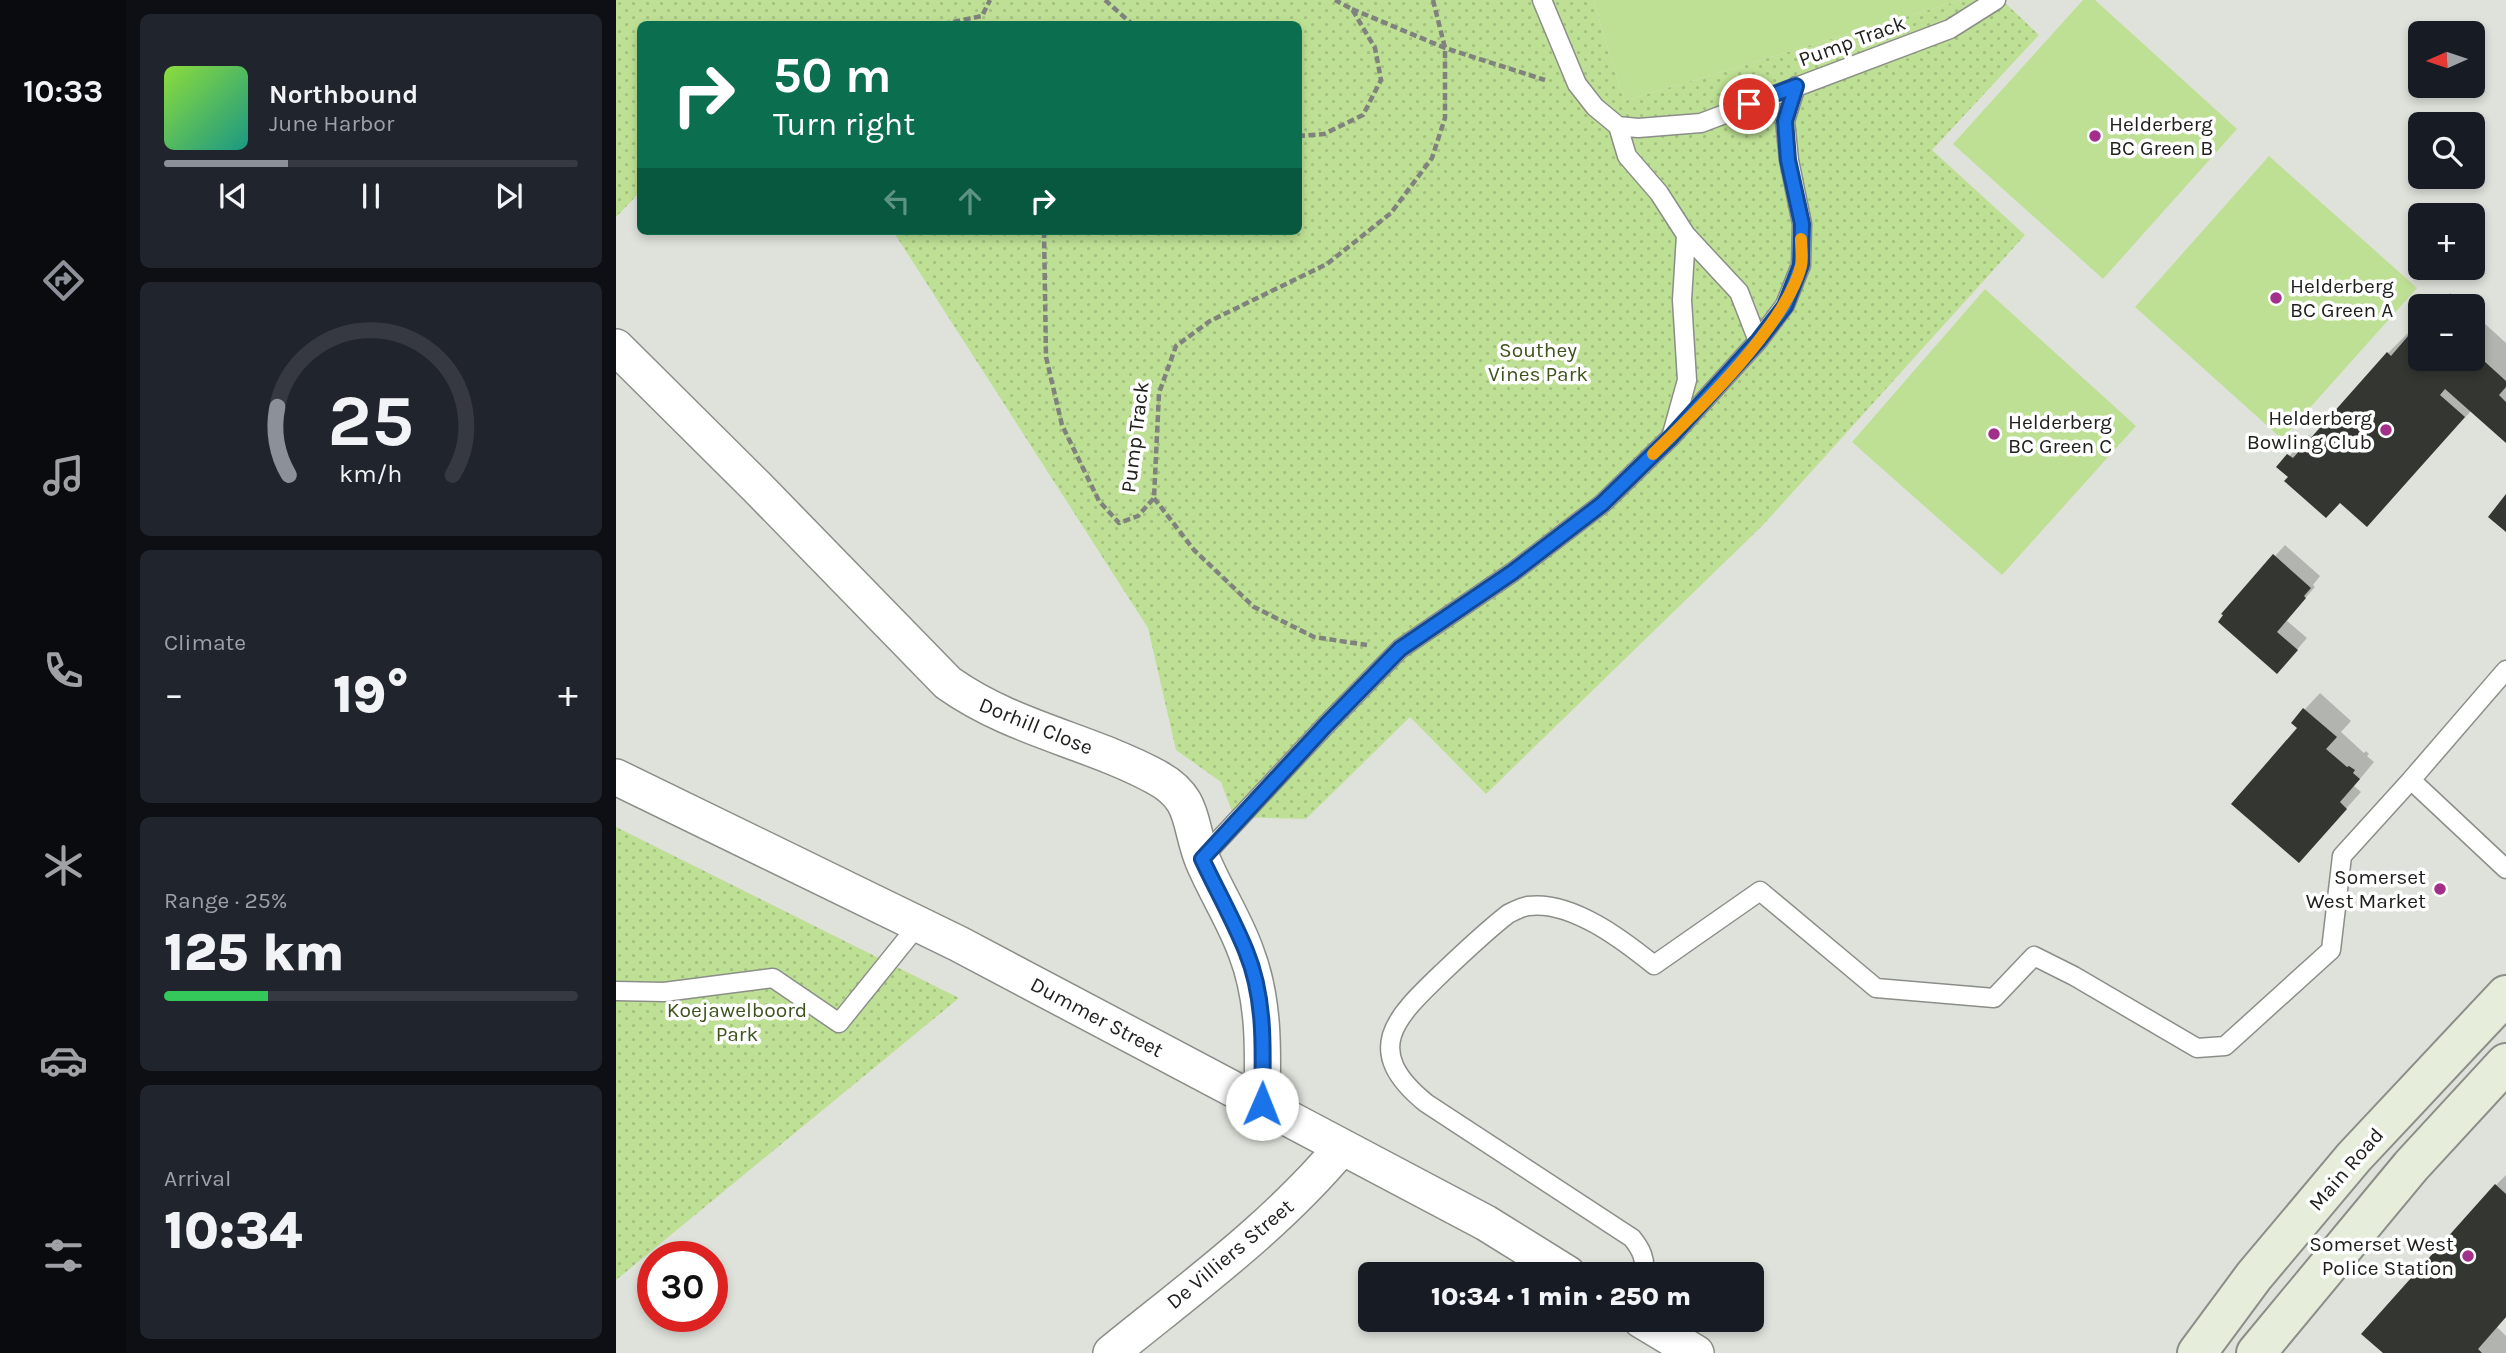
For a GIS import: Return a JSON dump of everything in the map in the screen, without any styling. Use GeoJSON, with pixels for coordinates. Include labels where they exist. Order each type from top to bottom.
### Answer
{"type":"FeatureCollection","features":[{"type":"Feature","properties":{"kind":"main road","name":"Main Road"},"geometry":{"type":"LineString","coordinates":[[2197,1353],[2254,1276],[2354,1157],[2506,995]]}},
{"type":"Feature","properties":{"kind":"main road"},"geometry":{"type":"LineString","coordinates":[[2256,1353],[2411,1166],[2506,1063]]}},
{"type":"Feature","properties":{"kind":"street","name":"Dorhill Close"},"geometry":{"type":"LineString","coordinates":[[616,347],[757,486],[948,683],[973,701],[1001,715],[1108,755],[1157,777],[1175,790],[1191,813],[1202,859],[1246,952],[1255,983],[1264,1040],[1262,1104]]}},
{"type":"Feature","properties":{"kind":"street","name":"Dummer Street"},"geometry":{"type":"LineString","coordinates":[[616,777],[959,944],[1486,1223],[1549,1262]]}},
{"type":"Feature","properties":{"kind":"street","name":"De Villiers Street"},"geometry":{"type":"LineString","coordinates":[[1111,1353],[1277,1217],[1310,1186],[1342,1147]]}},
{"type":"Feature","properties":{"kind":"street"},"geometry":{"type":"LineString","coordinates":[[1661,1332],[1696,1353]]}},
{"type":"Feature","properties":{"kind":"lane"},"geometry":{"type":"LineString","coordinates":[[1542,0],[1577,84],[1595,107],[1618,126],[1627,156],[1658,193],[1685,235],[1739,292],[1758,341]]}},
{"type":"Feature","properties":{"kind":"lane","name":"Pump Track"},"geometry":{"type":"LineString","coordinates":[[1618,126],[1638,128],[1701,123],[1950,29],[1996,0]]}},
{"type":"Feature","properties":{"kind":"lane"},"geometry":{"type":"LineString","coordinates":[[1202,859],[1400,649],[1513,572],[1602,504],[1671,437],[1758,341],[1785,306],[1801,265],[1802,224],[1788,160],[1785,121],[1796,86]]}},
{"type":"Feature","properties":{"kind":"lane"},"geometry":{"type":"LineString","coordinates":[[1671,437],[1687,380],[1682,300],[1685,235]]}},
{"type":"Feature","properties":{"kind":"lane"},"geometry":{"type":"LineString","coordinates":[[1645,1262],[1640,1248],[1632,1238],[1426,1103],[1400,1078],[1392,1060],[1391,1045],[1396,1025],[1408,1006],[1508,914],[1527,906],[1545,906],[1581,916],[1619,936],[1654,965],[1760,891],[1876,988],[1994,998],[2034,956],[2074,976],[2196,1048],[2225,1046],[2331,950],[2342,856],[2412,780],[2506,670]]}},
{"type":"Feature","properties":{"kind":"lane"},"geometry":{"type":"LineString","coordinates":[[2412,780],[2506,869]]}},
{"type":"Feature","properties":{"kind":"lane"},"geometry":{"type":"LineString","coordinates":[[616,991],[664,992],[773,978],[839,1023],[918,925]]}},
{"type":"Feature","properties":{"kind":"path"},"geometry":{"type":"LineString","coordinates":[[958,21],[982,16],[990,0]]}},
{"type":"Feature","properties":{"kind":"path"},"geometry":{"type":"LineString","coordinates":[[1105,0],[1129,21]]}},
{"type":"Feature","properties":{"kind":"path"},"geometry":{"type":"LineString","coordinates":[[1335,0],[1446,48],[1548,80],[1577,84]]}},
{"type":"Feature","properties":{"kind":"path","name":"Pump Track"},"geometry":{"type":"LineString","coordinates":[[1044,235],[1046,357],[1062,425],[1099,501],[1119,523],[1138,516],[1154,498],[1159,393],[1177,346],[1210,321],[1327,264],[1391,214],[1433,158],[1446,118],[1446,48],[1433,0]]}},
{"type":"Feature","properties":{"kind":"path"},"geometry":{"type":"LineString","coordinates":[[1302,136],[1324,134],[1363,115],[1381,80],[1375,48],[1352,9]]}},
{"type":"Feature","properties":{"kind":"path"},"geometry":{"type":"LineString","coordinates":[[1154,498],[1194,550],[1254,607],[1314,638],[1400,649]]}},
{"type":"Feature","properties":{"kind":"green space","name":"Southey Vines Park"},"geometry":{"type":"Polygon","coordinates":[[[616,0],[1593,0],[1624,101],[1962,0],[2002,0],[2039,35],[1932,150],[2025,235],[1764,524],[1486,794],[1410,717],[1306,819],[1234,817],[1221,782],[1176,750],[1148,628],[896,235],[1302,235],[1302,21],[637,21],[637,195],[616,217],[616,0]]]}},
{"type":"Feature","properties":{"kind":"green space"},"geometry":{"type":"Polygon","coordinates":[[[1593,0],[1962,0],[1624,101],[1593,0]]]}},
{"type":"Feature","properties":{"kind":"green space","name":"Helderberg BC Green B"},"geometry":{"type":"Polygon","coordinates":[[[2083,0],[2095,0],[2237,129],[2103,279],[1953,144],[2083,0]]]}},
{"type":"Feature","properties":{"kind":"green space","name":"Helderberg BC Green A"},"geometry":{"type":"Polygon","coordinates":[[[2269,156],[2417,288],[2408,294],[2408,298],[2282,439],[2135,307],[2269,156]]]}},
{"type":"Feature","properties":{"kind":"green space","name":"Helderberg BC Green C"},"geometry":{"type":"Polygon","coordinates":[[[1985,289],[2136,426],[2002,575],[1852,442],[1985,289]]]}},
{"type":"Feature","properties":{"kind":"green space","name":"Koejawelboord Park"},"geometry":{"type":"Polygon","coordinates":[[[616,827],[959,998],[663,1241],[637,1241],[637,1263],[616,1280],[616,827]]]}},
{"type":"Feature","properties":{"kind":"building","name":"Helderberg Bowling Club"},"geometry":{"type":"Polygon","coordinates":[[[2408,336],[2408,371],[2485,371],[2485,362],[2506,381],[2506,387],[2499,395],[2506,402],[2506,443],[2445,389],[2440,395],[2465,417],[2367,527],[2340,503],[2326,518],[2284,481],[2288,477],[2276,467],[2287,454],[2293,458],[2387,352],[2391,356],[2408,336]]]}},
{"type":"Feature","properties":{"kind":"building"},"geometry":{"type":"Polygon","coordinates":[[[2506,494],[2506,532],[2488,517],[2506,494]]]}},
{"type":"Feature","properties":{"kind":"building"},"geometry":{"type":"Polygon","coordinates":[[[2273,554],[2311,588],[2304,596],[2306,598],[2277,632],[2298,650],[2277,674],[2218,622],[2223,615],[2221,614],[2273,554]]]}},
{"type":"Feature","properties":{"kind":"building"},"geometry":{"type":"Polygon","coordinates":[[[2303,708],[2337,737],[2326,749],[2347,767],[2355,770],[2353,773],[2360,779],[2340,802],[2347,809],[2299,863],[2231,804],[2297,728],[2291,723],[2303,708]]]}},
{"type":"Feature","properties":{"kind":"building","name":"Somerset West Police Station"},"geometry":{"type":"Polygon","coordinates":[[[2495,1184],[2506,1194],[2506,1317],[2478,1349],[2482,1353],[2383,1353],[2361,1334],[2495,1184]]]}},
{"type":"Feature","properties":{"kind":"slow traffic"},"geometry":{"type":"LineString","coordinates":[[1653,454],[1726,378],[1785,306],[1801,265],[1801,239]]}},
{"type":"Feature","properties":{"kind":"place","name":"Helderberg BC Green B"},"geometry":{"type":"Point","coordinates":[2095,136]}},
{"type":"Feature","properties":{"kind":"place","name":"Helderberg BC Green A"},"geometry":{"type":"Point","coordinates":[2276,298]}},
{"type":"Feature","properties":{"kind":"place","name":"Helderberg Bowling Club"},"geometry":{"type":"Point","coordinates":[2386,430]}},
{"type":"Feature","properties":{"kind":"place","name":"Helderberg BC Green C"},"geometry":{"type":"Point","coordinates":[1994,434]}},
{"type":"Feature","properties":{"kind":"place","name":"Somerset West Market"},"geometry":{"type":"Point","coordinates":[2440,889]}},
{"type":"Feature","properties":{"kind":"place","name":"Somerset West Police Station"},"geometry":{"type":"Point","coordinates":[2468,1256]}},
{"type":"Feature","properties":{"kind":"route"},"geometry":{"type":"LineString","coordinates":[[1262,1104],[1264,1040],[1255,983],[1246,952],[1202,859],[1400,649],[1513,572],[1602,504],[1671,437],[1726,378],[1785,306],[1801,265],[1802,224],[1788,160],[1785,121],[1796,86],[1749,104]]}}]}
